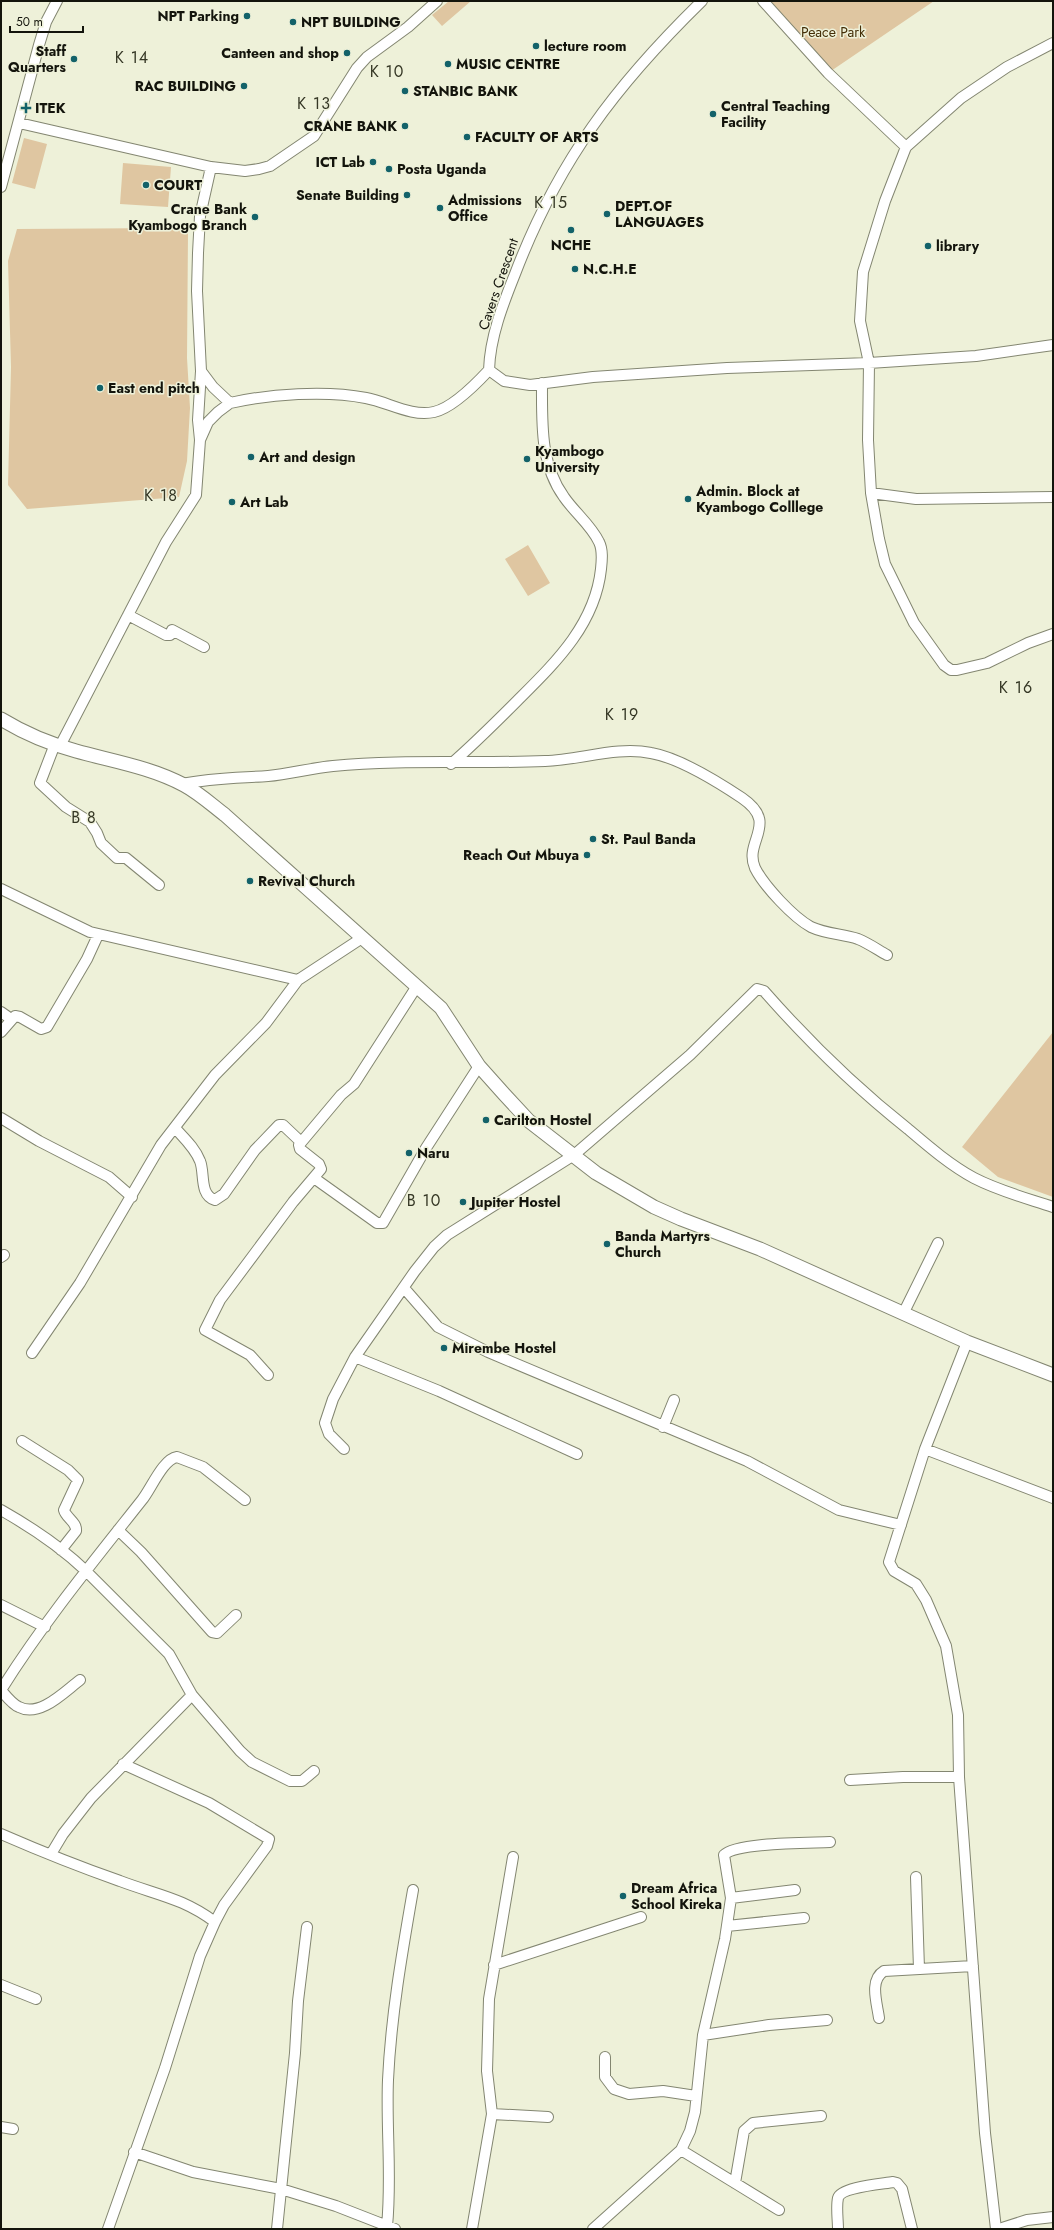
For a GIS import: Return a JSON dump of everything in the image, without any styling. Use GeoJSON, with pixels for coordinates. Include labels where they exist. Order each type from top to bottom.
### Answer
{"type":"FeatureCollection","features":[{"type":"Feature","properties":{"kind":"street"},"geometry":{"type":"LineString","coordinates":[[1,187],[44,30],[57,1]]}},
{"type":"Feature","properties":{"kind":"street"},"geometry":{"type":"LineString","coordinates":[[19,123],[211,167],[245,170],[259,169],[270,166],[303,145],[314,136],[357,68],[367,57],[408,27],[437,1]]}},
{"type":"Feature","properties":{"kind":"street","name":"Cavers Crescent"},"geometry":{"type":"LineString","coordinates":[[489,370],[493,342],[508,290],[536,222],[552,189],[584,136],[611,100],[647,57],[702,1]]}},
{"type":"Feature","properties":{"kind":"street"},"geometry":{"type":"LineString","coordinates":[[763,1],[828,73],[906,147]]}},
{"type":"Feature","properties":{"kind":"street"},"geometry":{"type":"LineString","coordinates":[[1053,43],[1007,67],[961,98],[906,147],[885,201],[863,272],[860,322],[869,363],[868,440],[871,493],[879,539],[885,564],[914,623],[947,668],[957,670],[970,669],[1003,657],[1028,643],[1053,634]]}},
{"type":"Feature","properties":{"kind":"street"},"geometry":{"type":"LineString","coordinates":[[159,885],[126,858],[117,858],[101,843],[90,822],[66,807],[40,783],[58,745],[166,542],[196,495],[200,440],[198,420],[200,371],[197,291],[198,253],[200,216],[211,167]]}},
{"type":"Feature","properties":{"kind":"street"},"geometry":{"type":"LineString","coordinates":[[200,440],[208,422],[230,403],[278,395],[352,396],[367,398],[411,411],[434,412],[444,408],[475,385],[489,370],[504,381],[515,384],[542,383],[593,377],[727,368],[869,363],[976,356],[1053,345]]}},
{"type":"Feature","properties":{"kind":"street"},"geometry":{"type":"LineString","coordinates":[[200,371],[213,387],[230,403]]}},
{"type":"Feature","properties":{"kind":"street"},"geometry":{"type":"LineString","coordinates":[[451,764],[474,744],[564,651],[586,619],[600,583],[602,561],[600,542],[558,489],[546,461],[542,420],[542,383]]}},
{"type":"Feature","properties":{"kind":"street"},"geometry":{"type":"LineString","coordinates":[[871,493],[916,499],[1053,497]]}},
{"type":"Feature","properties":{"kind":"street"},"geometry":{"type":"LineString","coordinates":[[128,615],[166,635],[170,635],[172,630],[204,647]]}},
{"type":"Feature","properties":{"kind":"street"},"geometry":{"type":"LineString","coordinates":[[1,718],[32,735],[58,745],[137,767],[182,784],[225,815],[441,1008],[479,1066],[529,1120],[596,1173],[654,1206],[760,1249],[967,1342],[1053,1375]]}},
{"type":"Feature","properties":{"kind":"street"},"geometry":{"type":"LineString","coordinates":[[182,784],[201,780],[270,776],[333,766],[560,761],[633,751],[652,753],[672,759],[742,798],[755,810],[760,828],[752,858],[756,869],[792,913],[811,927],[862,940],[887,955]]}},
{"type":"Feature","properties":{"kind":"street"},"geometry":{"type":"LineString","coordinates":[[1,889],[80,929],[298,980]]}},
{"type":"Feature","properties":{"kind":"street"},"geometry":{"type":"LineString","coordinates":[[1,1032],[11,1019],[18,1016],[41,1029],[47,1027],[87,959],[98,934]]}},
{"type":"Feature","properties":{"kind":"street"},"geometry":{"type":"LineString","coordinates":[[32,1353],[72,1297],[132,1197],[161,1145],[221,1067],[266,1023],[298,980],[362,938]]}},
{"type":"Feature","properties":{"kind":"street"},"geometry":{"type":"LineString","coordinates":[[268,1375],[250,1354],[205,1330],[220,1300],[321,1167],[300,1149],[301,1142],[341,1095],[354,1084],[417,986]]}},
{"type":"Feature","properties":{"kind":"street"},"geometry":{"type":"LineString","coordinates":[[344,1449],[329,1434],[324,1420],[355,1357],[424,1258],[447,1235],[574,1155],[690,1055],[753,990],[760,989],[837,1068],[876,1103],[944,1157],[972,1177],[992,1187],[1053,1207]]}},
{"type":"Feature","properties":{"kind":"street"},"geometry":{"type":"LineString","coordinates":[[1,1012],[11,1019]]}},
{"type":"Feature","properties":{"kind":"street"},"geometry":{"type":"LineString","coordinates":[[314,1178],[373,1221],[383,1223],[426,1148],[479,1066]]}},
{"type":"Feature","properties":{"kind":"street"},"geometry":{"type":"LineString","coordinates":[[1,1118],[39,1141],[109,1177],[132,1197]]}},
{"type":"Feature","properties":{"kind":"street"},"geometry":{"type":"LineString","coordinates":[[175,1128],[187,1140],[199,1160],[204,1189],[209,1197],[215,1200],[224,1194],[253,1154],[279,1125],[283,1125],[301,1142]]}},
{"type":"Feature","properties":{"kind":"street"},"geometry":{"type":"LineString","coordinates":[[903,1314],[938,1243]]}},
{"type":"Feature","properties":{"kind":"street"},"geometry":{"type":"LineString","coordinates":[[404,1288],[430,1320],[446,1332],[488,1352],[663,1427],[747,1461],[839,1510],[901,1525]]}},
{"type":"Feature","properties":{"kind":"street"},"geometry":{"type":"LineString","coordinates":[[967,1342],[925,1449],[889,1566],[894,1571],[916,1584],[922,1591],[946,1646],[958,1715],[959,1777],[965,1838],[985,2133],[998,2229],[1027,2220],[1053,2217]]}},
{"type":"Feature","properties":{"kind":"street"},"geometry":{"type":"LineString","coordinates":[[355,1357],[439,1391],[577,1454]]}},
{"type":"Feature","properties":{"kind":"street"},"geometry":{"type":"LineString","coordinates":[[663,1427],[674,1400]]}},
{"type":"Feature","properties":{"kind":"street"},"geometry":{"type":"LineString","coordinates":[[22,1441],[68,1470],[78,1480],[64,1510],[68,1518],[76,1526],[76,1531],[61,1550]]}},
{"type":"Feature","properties":{"kind":"street"},"geometry":{"type":"LineString","coordinates":[[925,1449],[1053,1498]]}},
{"type":"Feature","properties":{"kind":"street"},"geometry":{"type":"LineString","coordinates":[[80,1680],[43,1707],[30,1710],[19,1707],[1,1690],[59,1605],[145,1496],[167,1462],[173,1457],[183,1458],[204,1467],[245,1500]]}},
{"type":"Feature","properties":{"kind":"street"},"geometry":{"type":"LineString","coordinates":[[1,1510],[61,1550],[86,1571],[169,1654],[192,1695],[240,1751],[252,1762],[290,1781],[302,1781],[314,1771]]}},
{"type":"Feature","properties":{"kind":"street"},"geometry":{"type":"LineString","coordinates":[[118,1530],[141,1552],[212,1632],[216,1633],[236,1615]]}},
{"type":"Feature","properties":{"kind":"street"},"geometry":{"type":"LineString","coordinates":[[1,1605],[45,1627]]}},
{"type":"Feature","properties":{"kind":"street"},"geometry":{"type":"LineString","coordinates":[[51,1854],[80,1811],[123,1764],[192,1695]]}},
{"type":"Feature","properties":{"kind":"street"},"geometry":{"type":"LineString","coordinates":[[108,2229],[175,2038],[200,1956],[224,1905],[267,1846],[269,1839],[209,1802],[123,1764]]}},
{"type":"Feature","properties":{"kind":"street"},"geometry":{"type":"LineString","coordinates":[[850,1780],[903,1777],[959,1777]]}},
{"type":"Feature","properties":{"kind":"street"},"geometry":{"type":"LineString","coordinates":[[1,1834],[121,1882],[168,1896],[196,1908],[216,1922]]}},
{"type":"Feature","properties":{"kind":"street"},"geometry":{"type":"LineString","coordinates":[[593,2229],[681,2150],[690,2131],[696,2096],[703,2035],[727,1926],[731,1898],[724,1855],[728,1850],[745,1846],[830,1842]]}},
{"type":"Feature","properties":{"kind":"street"},"geometry":{"type":"LineString","coordinates":[[472,2229],[492,2114],[487,2070],[488,1999],[513,1857]]}},
{"type":"Feature","properties":{"kind":"street"},"geometry":{"type":"LineString","coordinates":[[916,1877],[918,1969]]}},
{"type":"Feature","properties":{"kind":"street"},"geometry":{"type":"LineString","coordinates":[[134,2152],[193,2172],[280,2189],[336,2206],[391,2227],[388,2082],[391,2044],[413,1890]]}},
{"type":"Feature","properties":{"kind":"street"},"geometry":{"type":"LineString","coordinates":[[731,1898],[795,1890]]}},
{"type":"Feature","properties":{"kind":"street"},"geometry":{"type":"LineString","coordinates":[[494,1965],[641,1917]]}},
{"type":"Feature","properties":{"kind":"street"},"geometry":{"type":"LineString","coordinates":[[727,1926],[804,1918]]}},
{"type":"Feature","properties":{"kind":"street"},"geometry":{"type":"LineString","coordinates":[[277,2229],[294,2060],[298,2001],[307,1926]]}},
{"type":"Feature","properties":{"kind":"street"},"geometry":{"type":"LineString","coordinates":[[879,2018],[875,1982],[884,1971],[973,1966]]}},
{"type":"Feature","properties":{"kind":"street"},"geometry":{"type":"LineString","coordinates":[[1,1985],[36,2000]]}},
{"type":"Feature","properties":{"kind":"street"},"geometry":{"type":"LineString","coordinates":[[703,2035],[768,2025],[827,2020]]}},
{"type":"Feature","properties":{"kind":"street"},"geometry":{"type":"LineString","coordinates":[[605,2057],[605,2077],[614,2089],[630,2094],[663,2091],[696,2096]]}},
{"type":"Feature","properties":{"kind":"street"},"geometry":{"type":"LineString","coordinates":[[492,2114],[548,2117]]}},
{"type":"Feature","properties":{"kind":"street"},"geometry":{"type":"LineString","coordinates":[[735,2183],[744,2131],[748,2126],[753,2123],[821,2116]]}},
{"type":"Feature","properties":{"kind":"street"},"geometry":{"type":"LineString","coordinates":[[1,2128],[13,2129]]}},
{"type":"Feature","properties":{"kind":"street"},"geometry":{"type":"LineString","coordinates":[[681,2150],[779,2210]]}},
{"type":"Feature","properties":{"kind":"street"},"geometry":{"type":"LineString","coordinates":[[838,2229],[838,2200],[841,2193],[848,2190],[893,2182],[897,2183],[902,2189],[912,2229]]}},
{"type":"Feature","properties":{"kind":"green space"},"geometry":{"type":"Polygon","coordinates":[[[449,1],[471,1],[442,26],[432,15],[449,1]]]}},
{"type":"Feature","properties":{"kind":"green space","name":"Peace Park"},"geometry":{"type":"Polygon","coordinates":[[[762,1],[934,1],[828,73],[762,1]]]}},
{"type":"Feature","properties":{"kind":"green space"},"geometry":{"type":"Polygon","coordinates":[[[24,138],[47,144],[35,189],[12,183],[24,138]]]}},
{"type":"Feature","properties":{"kind":"green space","name":"COURT"},"geometry":{"type":"Polygon","coordinates":[[[123,163],[171,167],[168,207],[120,204],[123,163]]]}},
{"type":"Feature","properties":{"kind":"green space","name":"East end pitch"},"geometry":{"type":"Polygon","coordinates":[[[172,228],[188,233],[187,358],[190,408],[187,461],[179,497],[27,509],[8,485],[11,367],[8,261],[17,229],[172,228]]]}},
{"type":"Feature","properties":{"kind":"green space"},"geometry":{"type":"Polygon","coordinates":[[[528,545],[550,583],[528,596],[505,559],[528,545]]]}},
{"type":"Feature","properties":{"kind":"green space"},"geometry":{"type":"Polygon","coordinates":[[[1053,1032],[1053,1197],[998,1177],[962,1147],[1053,1032]]]}},
{"type":"Feature","properties":{"kind":"place","name":"NPT Parking"},"geometry":{"type":"Point","coordinates":[247,16]}},
{"type":"Feature","properties":{"kind":"place","name":"NPT BUILDING"},"geometry":{"type":"Point","coordinates":[293,22]}},
{"type":"Feature","properties":{"kind":"place","name":"lecture room"},"geometry":{"type":"Point","coordinates":[536,46]}},
{"type":"Feature","properties":{"kind":"place","name":"Canteen and shop"},"geometry":{"type":"Point","coordinates":[347,53]}},
{"type":"Feature","properties":{"kind":"place","name":"Staff Quarters"},"geometry":{"type":"Point","coordinates":[74,59]}},
{"type":"Feature","properties":{"kind":"place","name":"MUSIC CENTRE"},"geometry":{"type":"Point","coordinates":[448,64]}},
{"type":"Feature","properties":{"kind":"place","name":"RAC BUILDING"},"geometry":{"type":"Point","coordinates":[244,86]}},
{"type":"Feature","properties":{"kind":"place","name":"STANBIC BANK"},"geometry":{"type":"Point","coordinates":[405,91]}},
{"type":"Feature","properties":{"kind":"place","name":"ITEK"},"geometry":{"type":"Point","coordinates":[26,108]}},
{"type":"Feature","properties":{"kind":"place","name":"Central Teaching Facility"},"geometry":{"type":"Point","coordinates":[713,114]}},
{"type":"Feature","properties":{"kind":"place","name":"CRANE BANK"},"geometry":{"type":"Point","coordinates":[405,126]}},
{"type":"Feature","properties":{"kind":"place","name":"FACULTY OF ARTS"},"geometry":{"type":"Point","coordinates":[467,137]}},
{"type":"Feature","properties":{"kind":"place","name":"ICT Lab"},"geometry":{"type":"Point","coordinates":[373,162]}},
{"type":"Feature","properties":{"kind":"place","name":"Posta Uganda"},"geometry":{"type":"Point","coordinates":[389,169]}},
{"type":"Feature","properties":{"kind":"place","name":"COURT"},"geometry":{"type":"Point","coordinates":[146,185]}},
{"type":"Feature","properties":{"kind":"place","name":"Senate Building"},"geometry":{"type":"Point","coordinates":[407,195]}},
{"type":"Feature","properties":{"kind":"place","name":"Admissions Office"},"geometry":{"type":"Point","coordinates":[440,208]}},
{"type":"Feature","properties":{"kind":"place","name":"DEPT.OF LANGUAGES"},"geometry":{"type":"Point","coordinates":[607,214]}},
{"type":"Feature","properties":{"kind":"place","name":"Crane Bank Kyambogo Branch"},"geometry":{"type":"Point","coordinates":[255,217]}},
{"type":"Feature","properties":{"kind":"place","name":"NCHE"},"geometry":{"type":"Point","coordinates":[571,230]}},
{"type":"Feature","properties":{"kind":"place","name":"library"},"geometry":{"type":"Point","coordinates":[928,246]}},
{"type":"Feature","properties":{"kind":"place","name":"N.C.H.E"},"geometry":{"type":"Point","coordinates":[575,269]}},
{"type":"Feature","properties":{"kind":"place","name":"East end pitch"},"geometry":{"type":"Point","coordinates":[100,388]}},
{"type":"Feature","properties":{"kind":"place","name":"Art and design"},"geometry":{"type":"Point","coordinates":[251,457]}},
{"type":"Feature","properties":{"kind":"place","name":"Kyambogo University"},"geometry":{"type":"Point","coordinates":[527,459]}},
{"type":"Feature","properties":{"kind":"place","name":"Admin. Block at Kyambogo Colllege"},"geometry":{"type":"Point","coordinates":[688,499]}},
{"type":"Feature","properties":{"kind":"place","name":"Art Lab"},"geometry":{"type":"Point","coordinates":[232,502]}},
{"type":"Feature","properties":{"kind":"place","name":"St. Paul Banda"},"geometry":{"type":"Point","coordinates":[593,839]}},
{"type":"Feature","properties":{"kind":"place","name":"Reach Out Mbuya"},"geometry":{"type":"Point","coordinates":[587,855]}},
{"type":"Feature","properties":{"kind":"place","name":"Revival Church"},"geometry":{"type":"Point","coordinates":[250,881]}},
{"type":"Feature","properties":{"kind":"place","name":"Carilton Hostel"},"geometry":{"type":"Point","coordinates":[486,1120]}},
{"type":"Feature","properties":{"kind":"place","name":"Naru"},"geometry":{"type":"Point","coordinates":[409,1153]}},
{"type":"Feature","properties":{"kind":"place","name":"Jupiter Hostel"},"geometry":{"type":"Point","coordinates":[463,1202]}},
{"type":"Feature","properties":{"kind":"place","name":"Banda Martyrs Church"},"geometry":{"type":"Point","coordinates":[607,1244]}},
{"type":"Feature","properties":{"kind":"place","name":"Mirembe Hostel"},"geometry":{"type":"Point","coordinates":[444,1348]}},
{"type":"Feature","properties":{"kind":"place","name":"Dream Africa School Kireka"},"geometry":{"type":"Point","coordinates":[623,1896]}},
{"type":"Feature","properties":{"kind":"district","name":"K 14"},"geometry":{"type":"Point","coordinates":[132,57]}},
{"type":"Feature","properties":{"kind":"district","name":"K 10"},"geometry":{"type":"Point","coordinates":[387,71]}},
{"type":"Feature","properties":{"kind":"district","name":"K 13"},"geometry":{"type":"Point","coordinates":[314,103]}},
{"type":"Feature","properties":{"kind":"district","name":"K 15"},"geometry":{"type":"Point","coordinates":[551,202]}},
{"type":"Feature","properties":{"kind":"district","name":"K 18"},"geometry":{"type":"Point","coordinates":[161,495]}},
{"type":"Feature","properties":{"kind":"district","name":"K 16"},"geometry":{"type":"Point","coordinates":[1016,687]}},
{"type":"Feature","properties":{"kind":"district","name":"K 19"},"geometry":{"type":"Point","coordinates":[622,714]}},
{"type":"Feature","properties":{"kind":"district","name":"B 8"},"geometry":{"type":"Point","coordinates":[84,817]}},
{"type":"Feature","properties":{"kind":"district","name":"B 10"},"geometry":{"type":"Point","coordinates":[424,1200]}}]}
